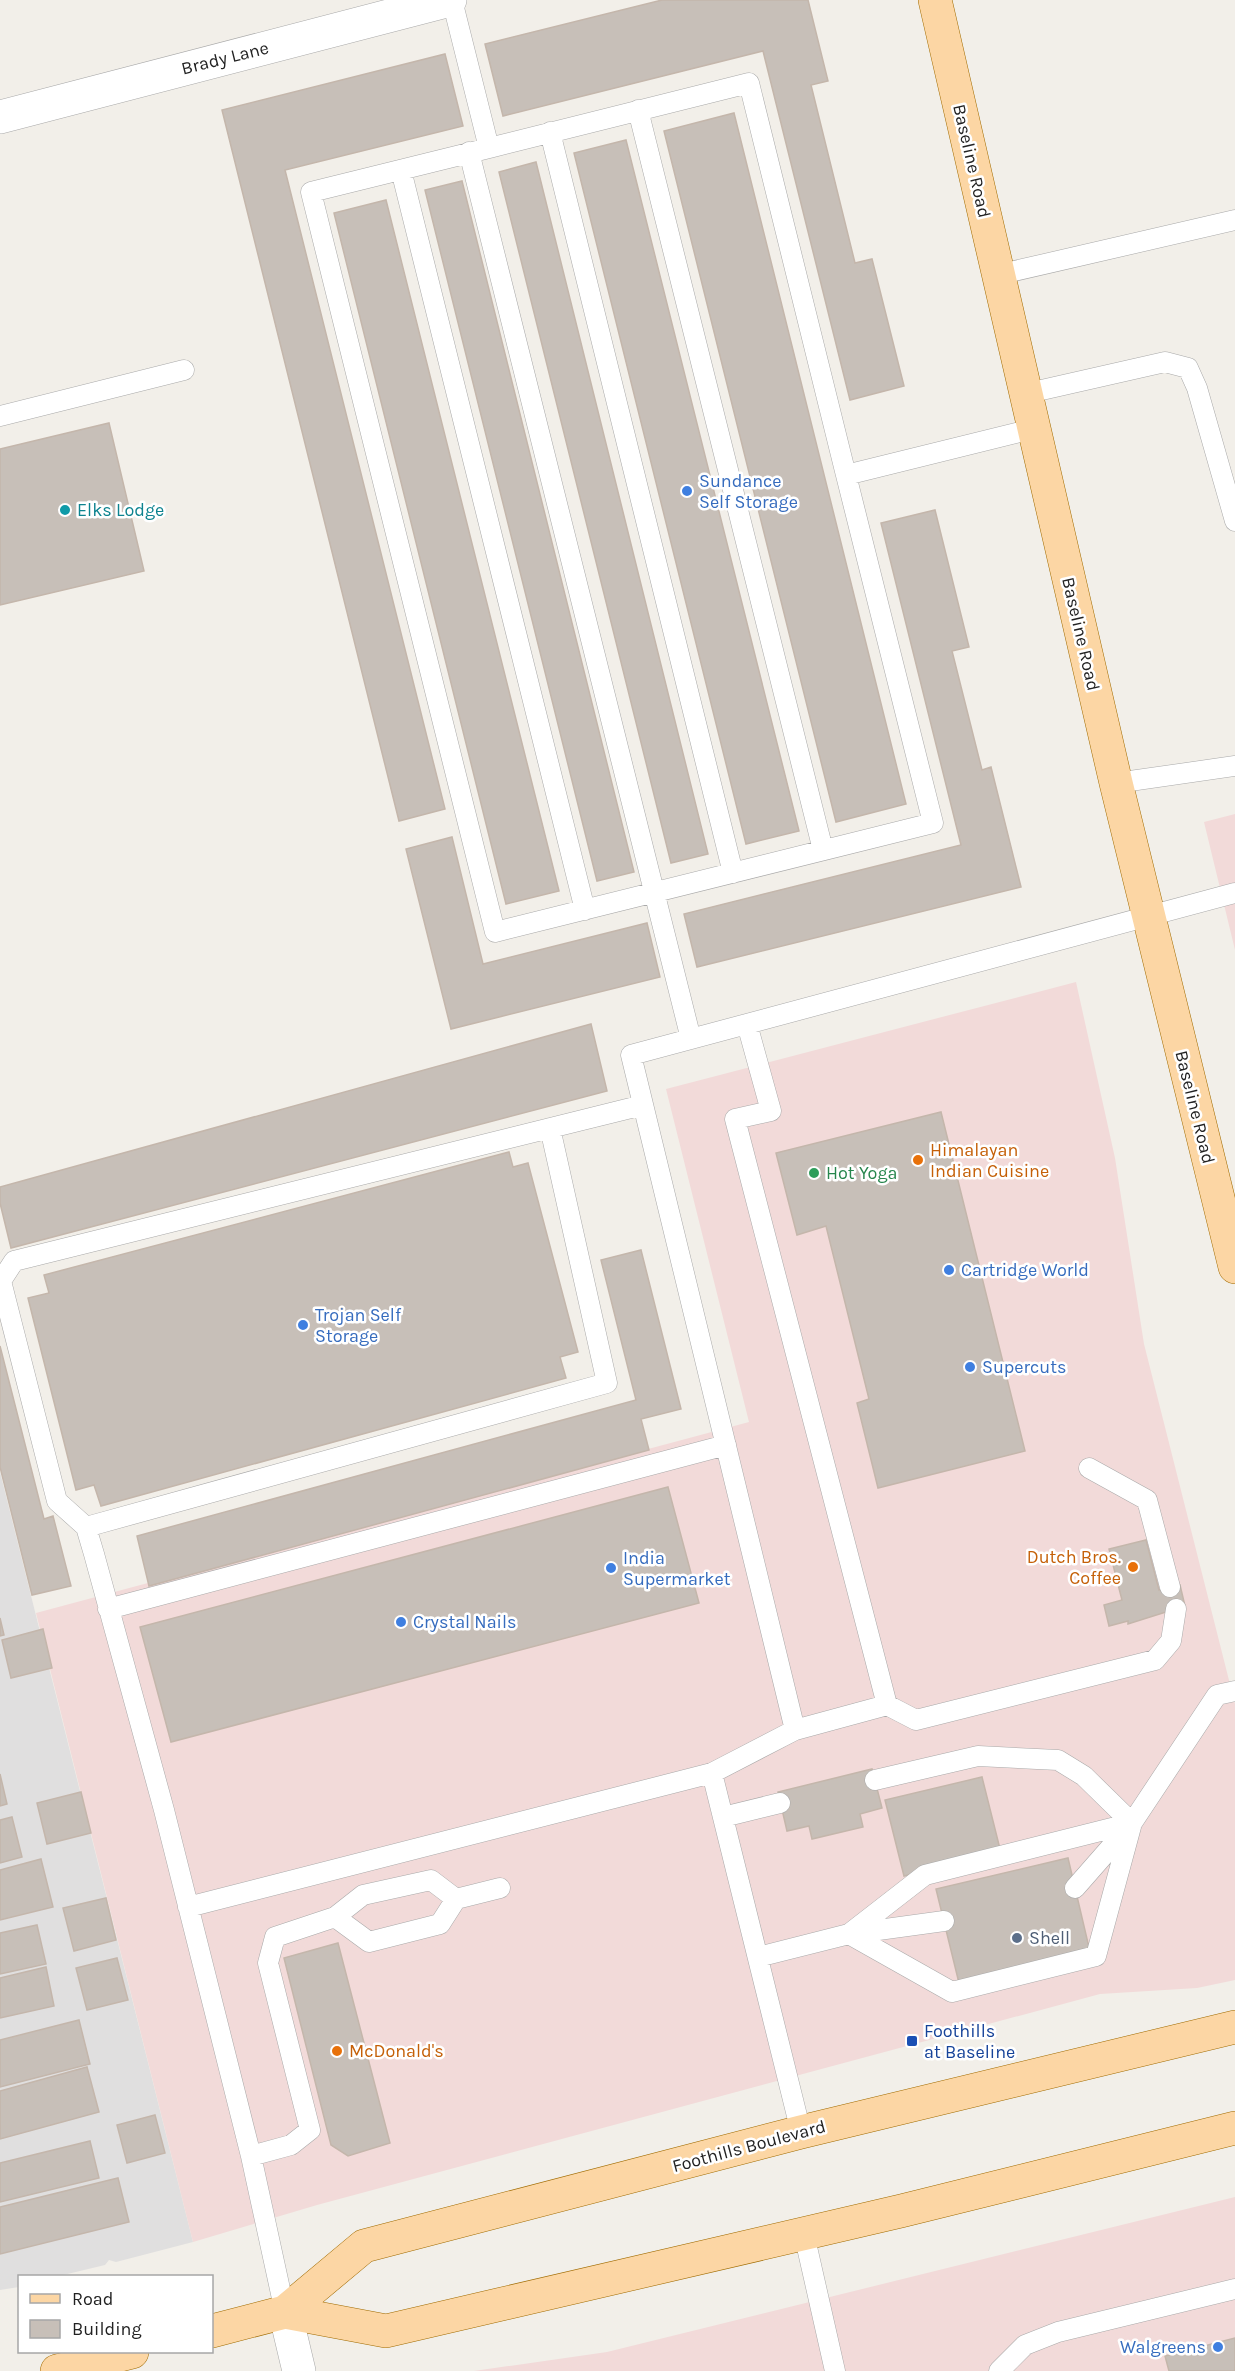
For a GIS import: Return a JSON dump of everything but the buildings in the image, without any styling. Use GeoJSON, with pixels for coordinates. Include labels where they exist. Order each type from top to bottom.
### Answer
{"type":"FeatureCollection","features":[{"type":"Feature","properties":{"kind":"main road","name":"Baseline Road"},"geometry":{"type":"LineString","coordinates":[[935,0],[1032,429],[1235,1267]]}},
{"type":"Feature","properties":{"kind":"main road","name":"Foothills Boulevard"},"geometry":{"type":"LineString","coordinates":[[285,2312],[364,2246],[801,2132],[1235,2027]]}},
{"type":"Feature","properties":{"kind":"main road","name":"Foothills Boulevard"},"geometry":{"type":"LineString","coordinates":[[213,2331],[285,2312],[386,2331],[804,2234],[1235,2127]]}},
{"type":"Feature","properties":{"kind":"main road"},"geometry":{"type":"LineString","coordinates":[[57,2371],[128,2353]]}},
{"type":"Feature","properties":{"kind":"street","name":"Brady Lane"},"geometry":{"type":"LineString","coordinates":[[0,117],[451,0]]}},
{"type":"Feature","properties":{"kind":"street"},"geometry":{"type":"LineString","coordinates":[[285,2312],[299,2371]]}},
{"type":"Feature","properties":{"kind":"lane"},"geometry":{"type":"LineString","coordinates":[[451,0],[489,148]]}},
{"type":"Feature","properties":{"kind":"lane"},"geometry":{"type":"LineString","coordinates":[[748,83],[933,823],[495,932],[311,192],[489,148],[748,83]]}},
{"type":"Feature","properties":{"kind":"lane"},"geometry":{"type":"LineString","coordinates":[[638,110],[823,850]]}},
{"type":"Feature","properties":{"kind":"lane"},"geometry":{"type":"LineString","coordinates":[[550,132],[733,873]]}},
{"type":"Feature","properties":{"kind":"lane"},"geometry":{"type":"LineString","coordinates":[[470,153],[691,1039]]}},
{"type":"Feature","properties":{"kind":"lane"},"geometry":{"type":"LineString","coordinates":[[401,170],[585,910]]}},
{"type":"Feature","properties":{"kind":"lane"},"geometry":{"type":"LineString","coordinates":[[997,275],[1235,220]]}},
{"type":"Feature","properties":{"kind":"lane"},"geometry":{"type":"LineString","coordinates":[[1024,394],[1165,362],[1188,368],[1197,388],[1235,520]]}},
{"type":"Feature","properties":{"kind":"lane"},"geometry":{"type":"LineString","coordinates":[[0,416],[184,370]]}},
{"type":"Feature","properties":{"kind":"lane"},"geometry":{"type":"LineString","coordinates":[[846,475],[1032,429]]}},
{"type":"Feature","properties":{"kind":"lane"},"geometry":{"type":"LineString","coordinates":[[1116,783],[1235,766]]}},
{"type":"Feature","properties":{"kind":"lane"},"geometry":{"type":"LineString","coordinates":[[795,1731],[631,1055],[1235,893]]}},
{"type":"Feature","properties":{"kind":"lane"},"geometry":{"type":"LineString","coordinates":[[747,1024],[771,1111],[735,1119],[887,1705]]}},
{"type":"Feature","properties":{"kind":"lane"},"geometry":{"type":"LineString","coordinates":[[285,2312],[251,2156],[188,1907],[86,1527],[57,1501],[1,1281],[14,1261],[643,1105]]}},
{"type":"Feature","properties":{"kind":"lane"},"geometry":{"type":"LineString","coordinates":[[86,1527],[607,1383],[550,1128]]}},
{"type":"Feature","properties":{"kind":"lane"},"geometry":{"type":"LineString","coordinates":[[108,1610],[726,1445]]}},
{"type":"Feature","properties":{"kind":"lane"},"geometry":{"type":"LineString","coordinates":[[1089,1468],[1147,1500],[1170,1587]]}},
{"type":"Feature","properties":{"kind":"lane"},"geometry":{"type":"LineString","coordinates":[[188,1907],[712,1773],[795,1731],[887,1705],[916,1720],[1155,1660],[1171,1641],[1176,1609]]}},
{"type":"Feature","properties":{"kind":"lane"},"geometry":{"type":"LineString","coordinates":[[1075,1888],[1132,1823],[1217,1695],[1235,1691]]}},
{"type":"Feature","properties":{"kind":"lane"},"geometry":{"type":"LineString","coordinates":[[875,1780],[978,1756],[1058,1760],[1084,1776],[1132,1823]]}},
{"type":"Feature","properties":{"kind":"lane"},"geometry":{"type":"LineString","coordinates":[[712,1773],[801,2132]]}},
{"type":"Feature","properties":{"kind":"lane"},"geometry":{"type":"LineString","coordinates":[[723,1817],[780,1803]]}},
{"type":"Feature","properties":{"kind":"lane"},"geometry":{"type":"LineString","coordinates":[[849,1934],[925,1875],[1132,1823]]}},
{"type":"Feature","properties":{"kind":"lane"},"geometry":{"type":"LineString","coordinates":[[849,1934],[952,1992],[1096,1956],[1132,1823]]}},
{"type":"Feature","properties":{"kind":"lane"},"geometry":{"type":"LineString","coordinates":[[251,2156],[291,2145],[310,2130],[268,1963],[275,1938],[335,1917],[363,1895],[431,1880],[456,1899]]}},
{"type":"Feature","properties":{"kind":"lane"},"geometry":{"type":"LineString","coordinates":[[335,1917],[369,1942],[440,1924],[456,1899],[500,1888]]}},
{"type":"Feature","properties":{"kind":"lane"},"geometry":{"type":"LineString","coordinates":[[758,1957],[849,1934],[944,1921]]}},
{"type":"Feature","properties":{"kind":"lane"},"geometry":{"type":"LineString","coordinates":[[804,2234],[835,2371]]}},
{"type":"Feature","properties":{"kind":"lane"},"geometry":{"type":"LineString","coordinates":[[999,2371],[1025,2345],[1058,2332],[1235,2289]]}},
{"type":"Feature","properties":{"kind":"shaded area"},"geometry":{"type":"Polygon","coordinates":[[[1235,814],[1235,950],[1204,822],[1235,814]]]}},
{"type":"Feature","properties":{"kind":"shaded area"},"geometry":{"type":"Polygon","coordinates":[[[1076,982],[1115,1158],[1144,1344],[1235,1704],[1235,1980],[1197,1988],[1100,1994],[317,2205],[193,2242],[36,1613],[749,1422],[666,1089],[1076,982]]]}},
{"type":"Feature","properties":{"kind":"shaded area"},"geometry":{"type":"Polygon","coordinates":[[[0,1472],[193,2242],[116,2262],[109,2260],[105,2265],[63,2275],[18,2275],[18,2287],[0,2290],[0,1472]]]}},
{"type":"Feature","properties":{"kind":"shaded area"},"geometry":{"type":"Polygon","coordinates":[[[1235,2197],[1235,2371],[474,2371],[607,2352],[1235,2197]]]}},
{"type":"Feature","properties":{"kind":"place","name":"Sundance Self Storage"},"geometry":{"type":"Point","coordinates":[687,491]}},
{"type":"Feature","properties":{"kind":"place","name":"Elks Lodge"},"geometry":{"type":"Point","coordinates":[65,510]}},
{"type":"Feature","properties":{"kind":"place","name":"Himalayan Indian Cuisine"},"geometry":{"type":"Point","coordinates":[918,1160]}},
{"type":"Feature","properties":{"kind":"place","name":"Hot Yoga"},"geometry":{"type":"Point","coordinates":[814,1173]}},
{"type":"Feature","properties":{"kind":"place","name":"Cartridge World"},"geometry":{"type":"Point","coordinates":[949,1270]}},
{"type":"Feature","properties":{"kind":"place","name":"Trojan Self Storage"},"geometry":{"type":"Point","coordinates":[303,1325]}},
{"type":"Feature","properties":{"kind":"place","name":"Supercuts"},"geometry":{"type":"Point","coordinates":[970,1367]}},
{"type":"Feature","properties":{"kind":"place","name":"Dutch Bros. Coffee"},"geometry":{"type":"Point","coordinates":[1133,1567]}},
{"type":"Feature","properties":{"kind":"place","name":"India Supermarket"},"geometry":{"type":"Point","coordinates":[611,1568]}},
{"type":"Feature","properties":{"kind":"place","name":"Crystal Nails"},"geometry":{"type":"Point","coordinates":[401,1622]}},
{"type":"Feature","properties":{"kind":"place","name":"Shell"},"geometry":{"type":"Point","coordinates":[1017,1938]}},
{"type":"Feature","properties":{"kind":"place","name":"Foothills at Baseline"},"geometry":{"type":"Point","coordinates":[912,2041]}},
{"type":"Feature","properties":{"kind":"place","name":"McDonald's"},"geometry":{"type":"Point","coordinates":[337,2051]}},
{"type":"Feature","properties":{"kind":"place","name":"Walgreens"},"geometry":{"type":"Point","coordinates":[1218,2347]}}]}
